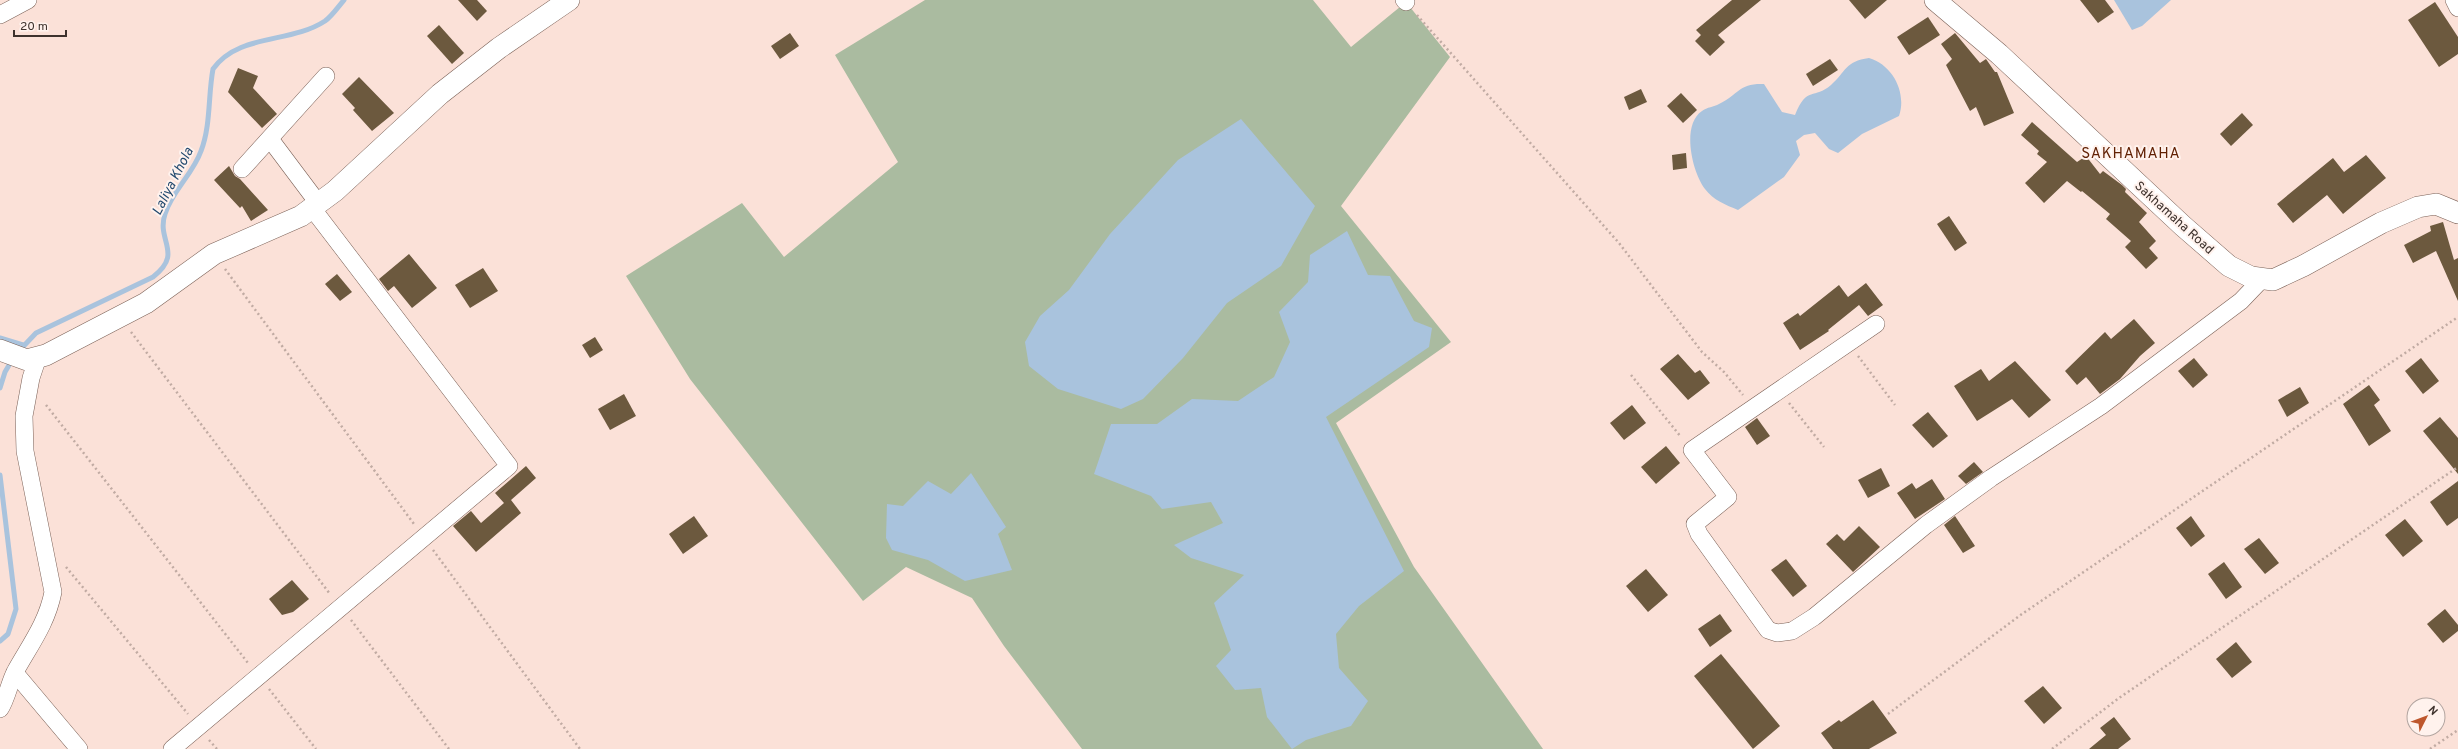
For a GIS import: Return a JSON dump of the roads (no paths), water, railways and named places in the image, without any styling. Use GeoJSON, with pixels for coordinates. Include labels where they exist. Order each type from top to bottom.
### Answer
{"type":"FeatureCollection","features":[{"type":"Feature","properties":{"kind":"street"},"geometry":{"type":"LineString","coordinates":[[0,16],[28,0]]}},
{"type":"Feature","properties":{"kind":"street"},"geometry":{"type":"LineString","coordinates":[[0,350],[33,359],[83,337],[146,303],[214,254],[301,216],[335,191],[440,94],[499,48],[569,0]]}},
{"type":"Feature","properties":{"kind":"street","name":"Sakhamaha Road"},"geometry":{"type":"LineString","coordinates":[[1935,0],[1999,54],[2183,226],[2229,266],[2251,277],[2273,280],[2303,266],[2381,222],[2418,207],[2436,204],[2458,213]]}},
{"type":"Feature","properties":{"kind":"street"},"geometry":{"type":"LineString","coordinates":[[2454,0],[2458,8]]}},
{"type":"Feature","properties":{"kind":"street"},"geometry":{"type":"LineString","coordinates":[[242,169],[326,76]]}},
{"type":"Feature","properties":{"kind":"street"},"geometry":{"type":"LineString","coordinates":[[172,749],[509,466],[315,206],[270,139]]}},
{"type":"Feature","properties":{"kind":"street"},"geometry":{"type":"LineString","coordinates":[[1876,324],[1692,450],[1728,497],[1695,524],[1699,534],[1768,630],[1777,633],[1792,631],[1814,617],[1926,525],[1991,478],[2101,406],[2241,302],[2262,278]]}},
{"type":"Feature","properties":{"kind":"street"},"geometry":{"type":"LineString","coordinates":[[0,709],[15,673],[36,639],[50,610],[53,592],[24,451],[24,416],[33,359]]}},
{"type":"Feature","properties":{"kind":"street"},"geometry":{"type":"LineString","coordinates":[[15,673],[79,749]]}},
{"type":"Feature","properties":{"kind":"water"},"geometry":{"type":"Polygon","coordinates":[[[2114,0],[2171,0],[2142,26],[2132,30],[2114,0]]]}},
{"type":"Feature","properties":{"kind":"water"},"geometry":{"type":"Polygon","coordinates":[[[1869,58],[1885,67],[1896,81],[1901,98],[1899,116],[1862,134],[1838,153],[1829,149],[1815,133],[1804,135],[1796,141],[1800,155],[1784,177],[1738,210],[1724,204],[1708,193],[1696,172],[1690,137],[1696,118],[1702,111],[1726,100],[1744,87],[1749,85],[1764,84],[1782,112],[1795,115],[1799,106],[1807,96],[1820,92],[1831,85],[1850,64],[1861,59],[1869,58]]]}},
{"type":"Feature","properties":{"kind":"water"},"geometry":{"type":"Polygon","coordinates":[[[1241,119],[1315,206],[1281,266],[1227,303],[1183,358],[1143,399],[1121,409],[1058,389],[1029,366],[1025,342],[1040,316],[1069,290],[1110,234],[1178,160],[1241,119]]]}},
{"type":"Feature","properties":{"kind":"water"},"geometry":{"type":"Polygon","coordinates":[[[1347,231],[1368,275],[1390,276],[1414,321],[1432,328],[1429,347],[1326,417],[1404,571],[1359,606],[1336,634],[1339,668],[1368,701],[1351,726],[1306,740],[1292,749],[1267,717],[1261,688],[1235,690],[1216,666],[1231,650],[1214,603],[1244,575],[1191,558],[1174,545],[1223,523],[1211,502],[1162,509],[1151,496],[1094,474],[1111,424],[1157,424],[1192,399],[1238,401],[1274,377],[1290,342],[1279,312],[1308,282],[1310,255],[1347,231]]]}},
{"type":"Feature","properties":{"kind":"water"},"geometry":{"type":"Polygon","coordinates":[[[971,473],[1006,527],[998,534],[1012,570],[965,581],[928,560],[892,550],[886,538],[887,504],[903,506],[928,481],[951,494],[971,473]]]}},
{"type":"Feature","properties":{"kind":"waterway","name":"Laliya Khola"},"geometry":{"type":"LineString","coordinates":[[18,352],[36,333],[153,277],[162,269],[167,261],[168,254],[163,223],[165,214],[172,198],[193,167],[201,151],[208,120],[213,69],[224,58],[237,50],[251,44],[296,33],[325,21],[333,14],[344,0]]}},
{"type":"Feature","properties":{"kind":"waterway"},"geometry":{"type":"LineString","coordinates":[[0,338],[23,345]]}},
{"type":"Feature","properties":{"kind":"waterway","name":"Laliya Khola"},"geometry":{"type":"LineString","coordinates":[[0,388],[5,372],[12,360]]}},
{"type":"Feature","properties":{"kind":"waterway","name":"Laliya Khola"},"geometry":{"type":"LineString","coordinates":[[0,475],[16,609],[8,634],[0,641]]}},
{"type":"Feature","properties":{"kind":"district","name":"SAKHAMAHA"},"geometry":{"type":"Point","coordinates":[2131,153]}}]}
